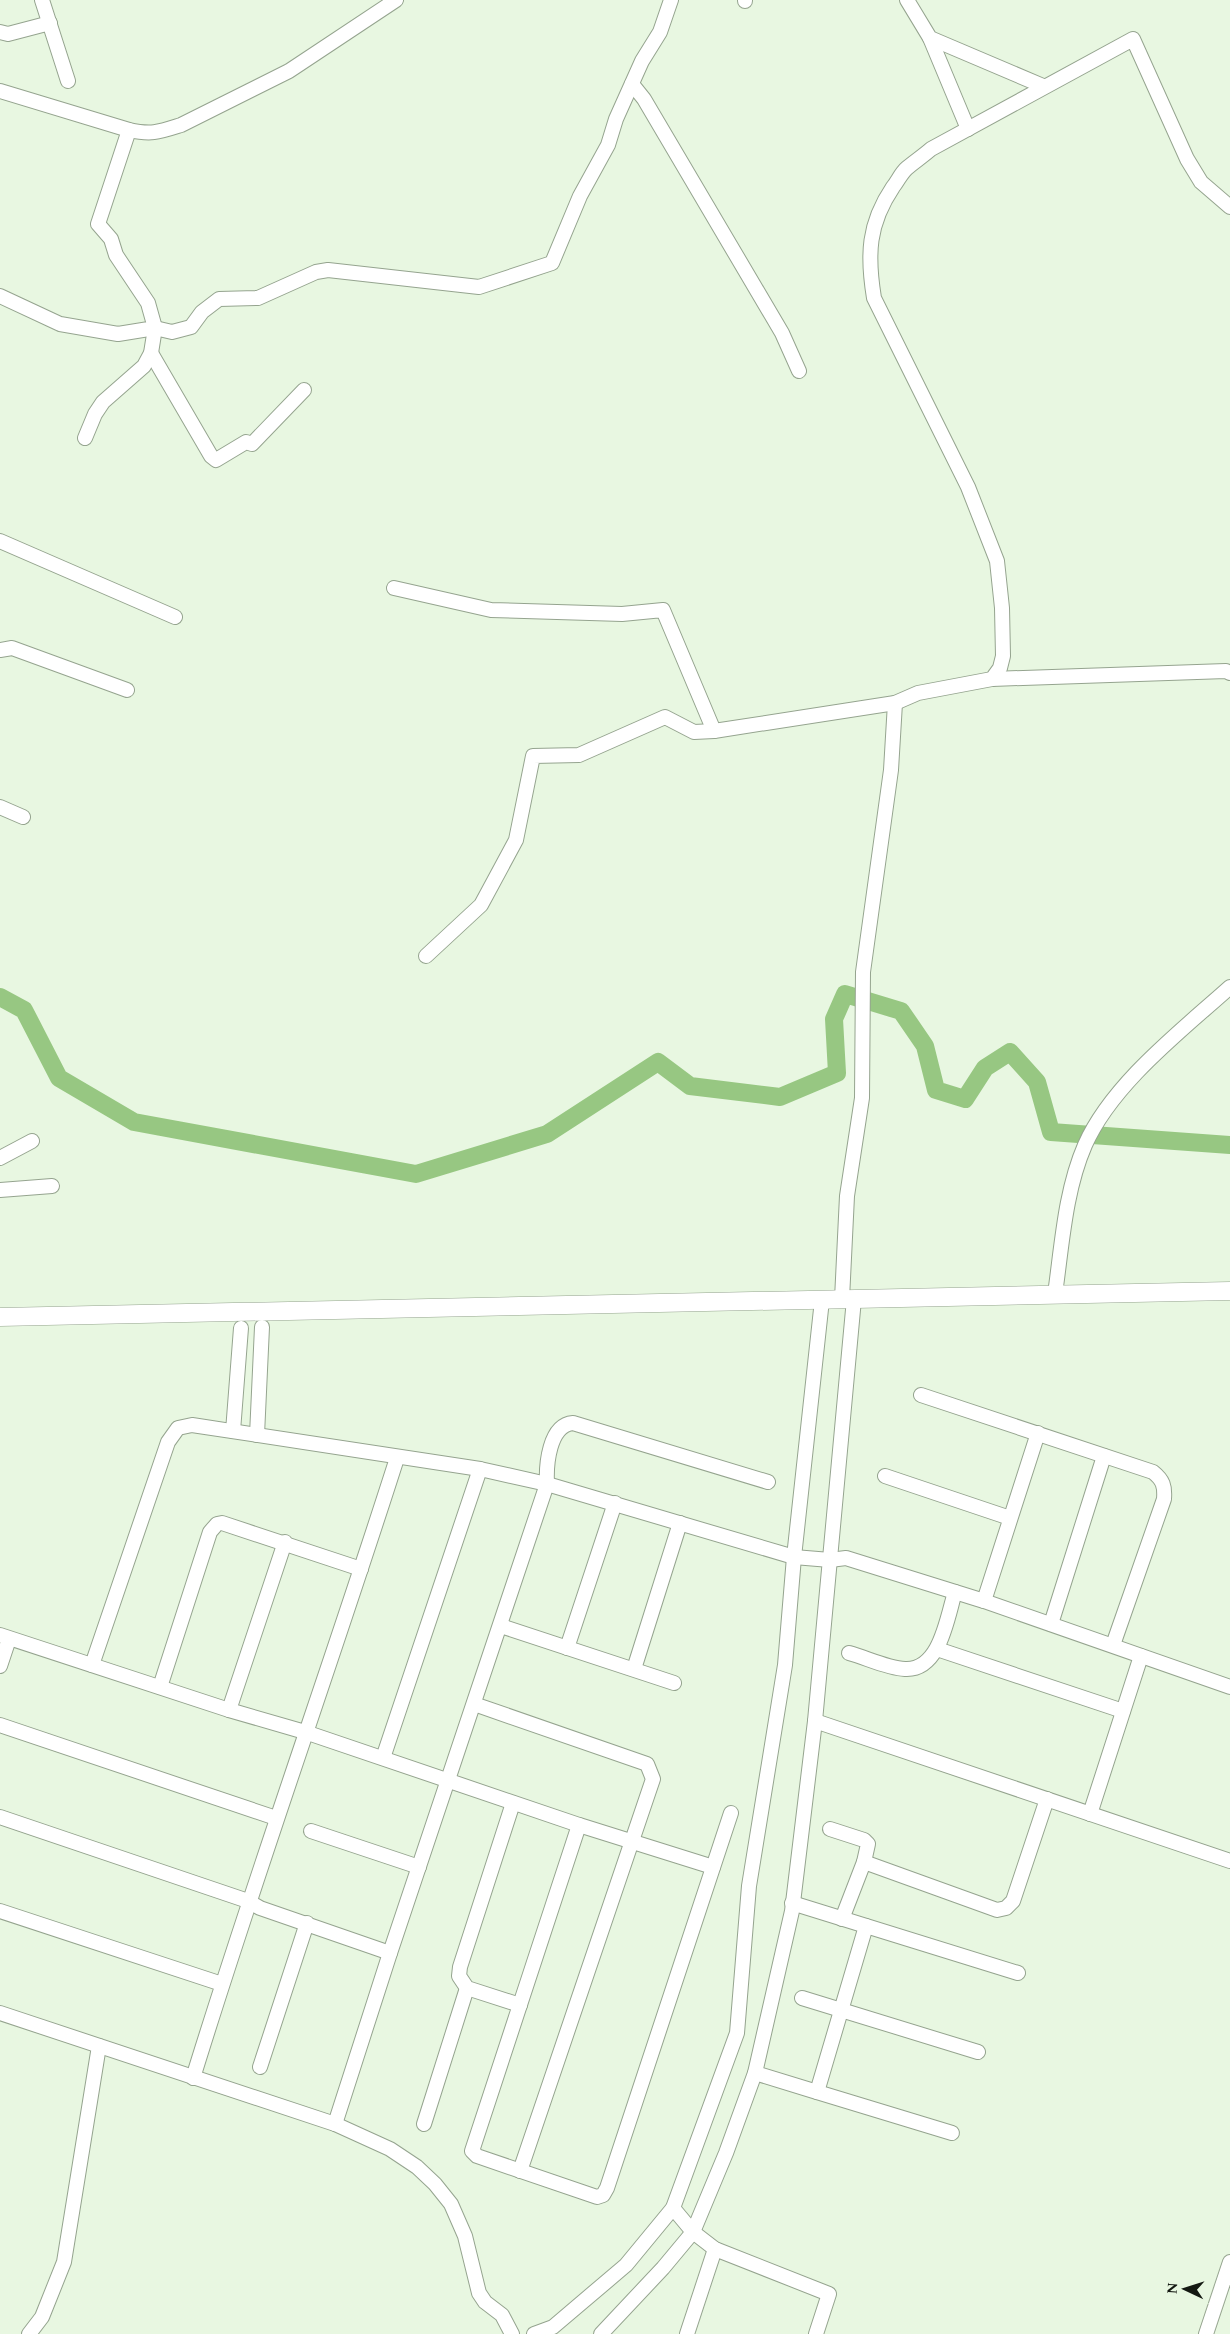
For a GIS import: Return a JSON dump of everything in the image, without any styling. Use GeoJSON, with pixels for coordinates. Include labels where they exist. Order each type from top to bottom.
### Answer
{"type":"FeatureCollection","features":[{"type":"Feature","properties":{"kind":"main road"},"geometry":{"type":"LineString","coordinates":[[0,1317],[1230,1291]]}},
{"type":"Feature","properties":{"kind":"street"},"geometry":{"type":"LineString","coordinates":[[42,0],[68,82]]}},
{"type":"Feature","properties":{"kind":"street"},"geometry":{"type":"LineString","coordinates":[[0,91],[148,134],[181,125],[289,71],[396,0]]}},
{"type":"Feature","properties":{"kind":"street"},"geometry":{"type":"LineString","coordinates":[[0,296],[60,324],[118,334],[155,328],[172,332],[191,327],[202,312],[219,299],[258,298],[316,272],[328,270],[479,287],[552,263],[580,196],[608,145],[616,119],[632,84],[660,32],[672,0]]}},
{"type":"Feature","properties":{"kind":"street"},"geometry":{"type":"LineString","coordinates":[[907,0],[930,38],[968,129]]}},
{"type":"Feature","properties":{"kind":"street"},"geometry":{"type":"LineString","coordinates":[[0,32],[8,34],[50,23]]}},
{"type":"Feature","properties":{"kind":"street"},"geometry":{"type":"LineString","coordinates":[[930,38],[1043,86]]}},
{"type":"Feature","properties":{"kind":"street"},"geometry":{"type":"LineString","coordinates":[[992,679],[1000,668],[1003,656],[1002,608],[997,561],[968,487],[874,298],[870,272],[870,244],[874,223],[887,196],[905,170],[931,149],[1043,86],[1133,39],[1200,182],[1230,207]]}},
{"type":"Feature","properties":{"kind":"street"},"geometry":{"type":"LineString","coordinates":[[632,84],[644,99],[782,333],[799,371]]}},
{"type":"Feature","properties":{"kind":"street"},"geometry":{"type":"LineString","coordinates":[[85,438],[103,402],[144,366],[151,353],[155,328],[148,303],[116,255],[111,238],[98,224],[129,130]]}},
{"type":"Feature","properties":{"kind":"street"},"geometry":{"type":"LineString","coordinates":[[151,353],[211,456],[216,460],[246,442],[252,444],[304,390]]}},
{"type":"Feature","properties":{"kind":"street"},"geometry":{"type":"LineString","coordinates":[[0,540],[175,618]]}},
{"type":"Feature","properties":{"kind":"street"},"geometry":{"type":"LineString","coordinates":[[394,588],[491,610],[622,614],[663,610],[714,731]]}},
{"type":"Feature","properties":{"kind":"street"},"geometry":{"type":"LineString","coordinates":[[0,650],[12,648],[127,690]]}},
{"type":"Feature","properties":{"kind":"street"},"geometry":{"type":"LineString","coordinates":[[426,956],[481,905],[486,897],[516,840],[533,756],[579,755],[665,717],[694,732],[714,731],[895,703],[918,694],[992,679],[1229,671]]}},
{"type":"Feature","properties":{"kind":"street"},"geometry":{"type":"LineString","coordinates":[[601,2334],[663,2268],[693,2232],[726,2153],[755,2073],[792,1904],[814,1720],[830,1560],[848,1299],[847,1196],[862,1098],[863,972],[890,770],[895,703]]}},
{"type":"Feature","properties":{"kind":"street"},"geometry":{"type":"LineString","coordinates":[[0,808],[24,817]]}},
{"type":"Feature","properties":{"kind":"street"},"geometry":{"type":"LineString","coordinates":[[1056,1294],[1070,1198],[1085,1146],[1100,1117],[1147,1062],[1230,987]]}},
{"type":"Feature","properties":{"kind":"street"},"geometry":{"type":"LineString","coordinates":[[0,1158],[32,1141]]}},
{"type":"Feature","properties":{"kind":"street"},"geometry":{"type":"LineString","coordinates":[[0,1190],[52,1186]]}},
{"type":"Feature","properties":{"kind":"street"},"geometry":{"type":"LineString","coordinates":[[534,2334],[553,2327],[626,2264],[673,2208],[736,2033],[749,1886],[785,1665],[794,1557],[822,1300]]}},
{"type":"Feature","properties":{"kind":"street"},"geometry":{"type":"LineString","coordinates":[[233,1431],[241,1328]]}},
{"type":"Feature","properties":{"kind":"street"},"geometry":{"type":"LineString","coordinates":[[257,1435],[262,1328]]}},
{"type":"Feature","properties":{"kind":"street"},"geometry":{"type":"LineString","coordinates":[[921,1395],[1153,1472],[1161,1478],[1165,1488],[1164,1499],[1113,1646]]}},
{"type":"Feature","properties":{"kind":"street"},"geometry":{"type":"LineString","coordinates":[[335,2124],[390,1953],[547,1484],[546,1467],[559,1428],[565,1424],[573,1423],[768,1482]]}},
{"type":"Feature","properties":{"kind":"street"},"geometry":{"type":"LineString","coordinates":[[92,1664],[168,1442],[178,1428],[192,1425],[480,1470],[547,1484],[794,1557],[830,1560],[846,1558],[984,1601],[1230,1687]]}},
{"type":"Feature","properties":{"kind":"street"},"geometry":{"type":"LineString","coordinates":[[984,1601],[1038,1433]]}},
{"type":"Feature","properties":{"kind":"street"},"geometry":{"type":"LineString","coordinates":[[1051,1624],[1104,1456]]}},
{"type":"Feature","properties":{"kind":"street"},"geometry":{"type":"LineString","coordinates":[[193,2078],[248,1901],[361,1569],[396,1458]]}},
{"type":"Feature","properties":{"kind":"street"},"geometry":{"type":"LineString","coordinates":[[383,1758],[480,1470]]}},
{"type":"Feature","properties":{"kind":"street"},"geometry":{"type":"LineString","coordinates":[[885,1476],[1010,1518]]}},
{"type":"Feature","properties":{"kind":"street"},"geometry":{"type":"LineString","coordinates":[[567,1648],[615,1503]]}},
{"type":"Feature","properties":{"kind":"street"},"geometry":{"type":"LineString","coordinates":[[160,1687],[212,1527],[222,1523],[285,1542],[361,1569]]}},
{"type":"Feature","properties":{"kind":"street"},"geometry":{"type":"LineString","coordinates":[[634,1669],[680,1523]]}},
{"type":"Feature","properties":{"kind":"street"},"geometry":{"type":"LineString","coordinates":[[229,1710],[285,1542]]}},
{"type":"Feature","properties":{"kind":"street"},"geometry":{"type":"LineString","coordinates":[[849,1653],[903,1669],[920,1667],[928,1661],[937,1648],[955,1592]]}},
{"type":"Feature","properties":{"kind":"street"},"geometry":{"type":"LineString","coordinates":[[501,1626],[674,1683]]}},
{"type":"Feature","properties":{"kind":"street"},"geometry":{"type":"LineString","coordinates":[[0,1666],[5,1637],[229,1710],[305,1732],[513,1803],[713,1867]]}},
{"type":"Feature","properties":{"kind":"street"},"geometry":{"type":"LineString","coordinates":[[937,1648],[1124,1711]]}},
{"type":"Feature","properties":{"kind":"street"},"geometry":{"type":"LineString","coordinates":[[1090,1814],[1141,1656]]}},
{"type":"Feature","properties":{"kind":"street"},"geometry":{"type":"LineString","coordinates":[[474,1704],[647,1764],[653,1778],[520,2171]]}},
{"type":"Feature","properties":{"kind":"street"},"geometry":{"type":"LineString","coordinates":[[814,1720],[1230,1861]]}},
{"type":"Feature","properties":{"kind":"street"},"geometry":{"type":"LineString","coordinates":[[0,1725],[276,1818]]}},
{"type":"Feature","properties":{"kind":"street"},"geometry":{"type":"LineString","coordinates":[[864,1862],[997,1910],[1006,1908],[1013,1901],[1047,1799]]}},
{"type":"Feature","properties":{"kind":"street"},"geometry":{"type":"LineString","coordinates":[[513,1803],[460,1967],[459,1976],[467,1988],[520,2005]]}},
{"type":"Feature","properties":{"kind":"street"},"geometry":{"type":"LineString","coordinates":[[580,1825],[472,2146],[472,2151],[477,2156],[592,2196],[602,2195],[607,2188],[731,1813]]}},
{"type":"Feature","properties":{"kind":"street"},"geometry":{"type":"LineString","coordinates":[[0,1817],[248,1901],[260,1908],[390,1953]]}},
{"type":"Feature","properties":{"kind":"street"},"geometry":{"type":"LineString","coordinates":[[830,1829],[864,1840],[868,1844],[864,1862],[842,1919]]}},
{"type":"Feature","properties":{"kind":"street"},"geometry":{"type":"LineString","coordinates":[[311,1831],[419,1867]]}},
{"type":"Feature","properties":{"kind":"street"},"geometry":{"type":"LineString","coordinates":[[792,1904],[1018,1973]]}},
{"type":"Feature","properties":{"kind":"street"},"geometry":{"type":"LineString","coordinates":[[0,1911],[222,1984]]}},
{"type":"Feature","properties":{"kind":"street"},"geometry":{"type":"LineString","coordinates":[[260,2067],[306,1923]]}},
{"type":"Feature","properties":{"kind":"street"},"geometry":{"type":"LineString","coordinates":[[816,2092],[866,1926]]}},
{"type":"Feature","properties":{"kind":"street"},"geometry":{"type":"LineString","coordinates":[[424,2124],[467,1988]]}},
{"type":"Feature","properties":{"kind":"street"},"geometry":{"type":"LineString","coordinates":[[802,1998],[978,2052]]}},
{"type":"Feature","properties":{"kind":"street"},"geometry":{"type":"LineString","coordinates":[[0,2013],[335,2124],[390,2149],[417,2167],[435,2184],[451,2204],[465,2236],[480,2293],[485,2302],[502,2314],[512,2334]]}},
{"type":"Feature","properties":{"kind":"street"},"geometry":{"type":"LineString","coordinates":[[29,2334],[42,2317],[64,2262],[99,2046]]}},
{"type":"Feature","properties":{"kind":"street"},"geometry":{"type":"LineString","coordinates":[[755,2073],[952,2132]]}},
{"type":"Feature","properties":{"kind":"street"},"geometry":{"type":"LineString","coordinates":[[673,2208],[693,2232],[715,2249],[829,2294],[816,2334]]}},
{"type":"Feature","properties":{"kind":"street"},"geometry":{"type":"LineString","coordinates":[[687,2334],[715,2249]]}},
{"type":"Feature","properties":{"kind":"street"},"geometry":{"type":"LineString","coordinates":[[1206,2334],[1230,2262]]}},
{"type":"Feature","properties":{"kind":"waterway"},"geometry":{"type":"LineString","coordinates":[[0,997],[24,1010],[59,1078],[134,1122],[416,1174],[547,1134],[658,1062],[690,1086],[780,1097],[837,1073],[834,1019],[845,994],[901,1011],[925,1046],[936,1090],[965,1099],[985,1068],[1010,1052],[1037,1082],[1051,1132],[1230,1145]]}}]}
